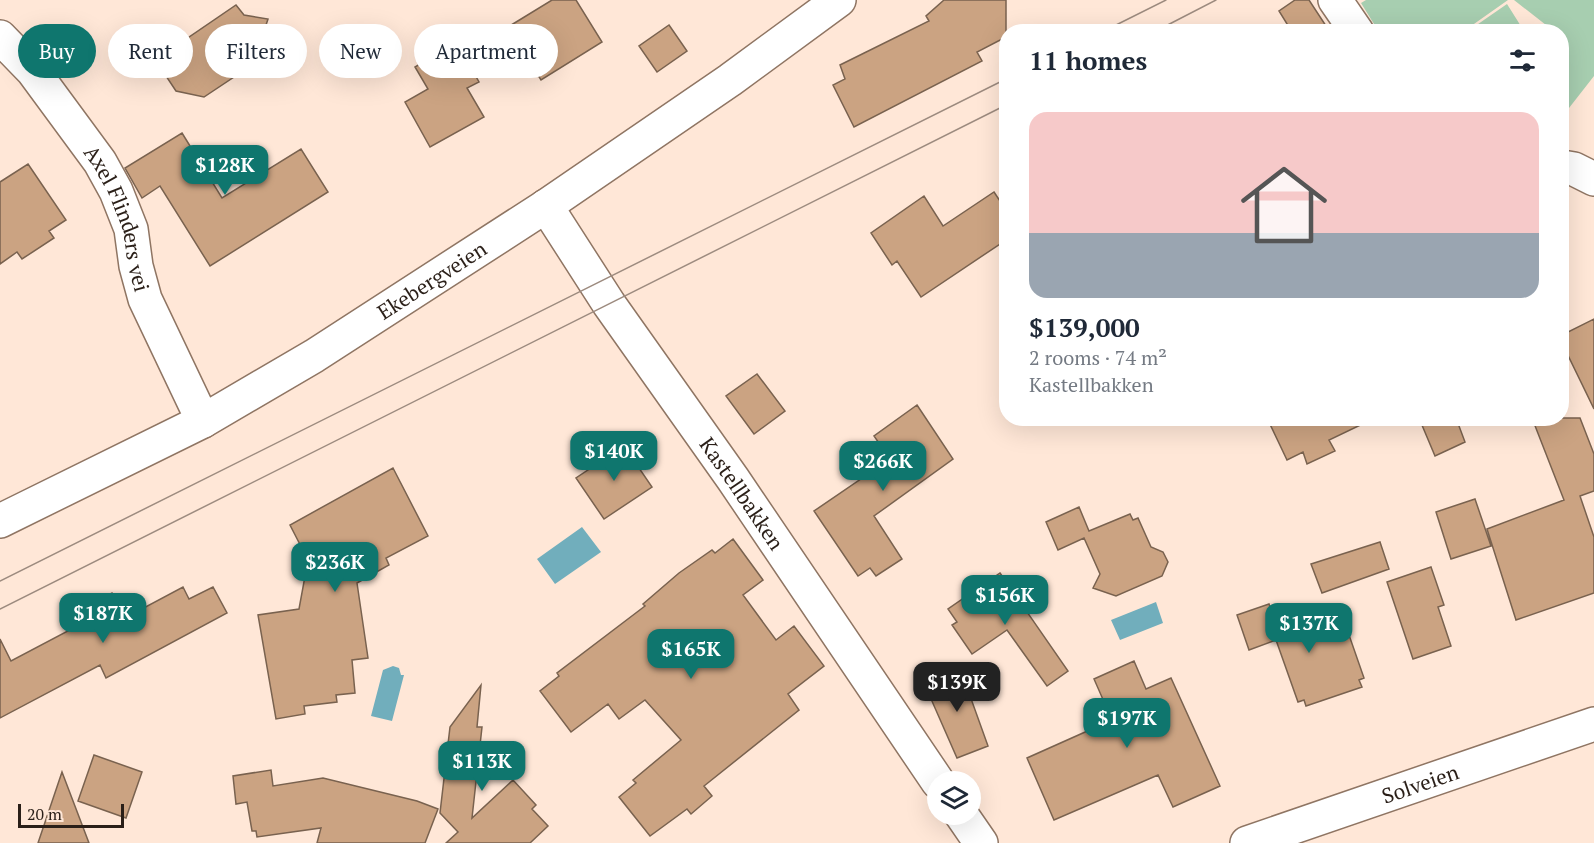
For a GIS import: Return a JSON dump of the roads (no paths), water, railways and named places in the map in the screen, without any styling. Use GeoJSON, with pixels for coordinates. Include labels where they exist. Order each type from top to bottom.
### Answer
{"type":"FeatureCollection","features":[{"type":"Feature","properties":{"kind":"street","name":"Ekebergveien"},"geometry":{"type":"LineString","coordinates":[[0,521],[203,421],[323,350],[546,206],[730,80],[839,0]]}},
{"type":"Feature","properties":{"kind":"street"},"geometry":{"type":"LineString","coordinates":[[1335,0],[1352,24]]}},
{"type":"Feature","properties":{"kind":"street","name":"Axel Flinders vei"},"geometry":{"type":"LineString","coordinates":[[0,37],[33,71],[100,162],[116,191],[131,229],[136,266],[145,299],[203,421]]}},
{"type":"Feature","properties":{"kind":"street"},"geometry":{"type":"LineString","coordinates":[[1569,168],[1594,179]]}},
{"type":"Feature","properties":{"kind":"street","name":"Kastellbakken"},"geometry":{"type":"LineString","coordinates":[[546,206],[609,304],[733,479],[931,771]]}},
{"type":"Feature","properties":{"kind":"street","name":"Solveien"},"geometry":{"type":"LineString","coordinates":[[1247,843],[1594,724]]}},
{"type":"Feature","properties":{"kind":"street"},"geometry":{"type":"LineString","coordinates":[[969,825],[981,843]]}},
{"type":"Feature","properties":{"kind":"water"},"geometry":{"type":"Polygon","coordinates":[[[582,527],[601,552],[555,584],[537,559],[582,527]]]}},
{"type":"Feature","properties":{"kind":"water"},"geometry":{"type":"Polygon","coordinates":[[[1156,602],[1163,623],[1120,640],[1111,620],[1156,602]]]}},
{"type":"Feature","properties":{"kind":"water"},"geometry":{"type":"Polygon","coordinates":[[[393,666],[399,668],[401,675],[404,675],[392,721],[371,716],[383,670],[393,666]]]}},
{"type":"Feature","properties":{"kind":"tram line"},"geometry":{"type":"LineString","coordinates":[[1118,24],[1166,0]]}},
{"type":"Feature","properties":{"kind":"tram line"},"geometry":{"type":"LineString","coordinates":[[1170,24],[1216,0]]}},
{"type":"Feature","properties":{"kind":"tram line"},"geometry":{"type":"LineString","coordinates":[[0,581],[999,82]]}},
{"type":"Feature","properties":{"kind":"tram line"},"geometry":{"type":"LineString","coordinates":[[0,609],[999,109]]}}]}
